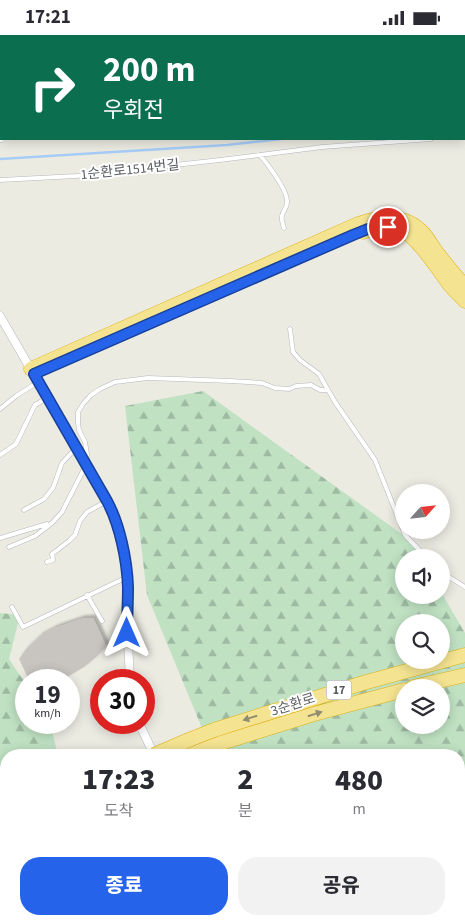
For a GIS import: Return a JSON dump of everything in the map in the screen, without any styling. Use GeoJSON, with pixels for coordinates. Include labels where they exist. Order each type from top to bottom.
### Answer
{"type":"FeatureCollection","features":[{"type":"Feature","properties":{"kind":"highway"},"geometry":{"type":"LineString","coordinates":[[34,375],[358,224],[383,217],[396,218],[416,227],[423,233],[465,287]]}},
{"type":"Feature","properties":{"kind":"highway"},"geometry":{"type":"LineString","coordinates":[[34,375],[368,229],[388,227],[401,229],[412,237],[465,301]]}},
{"type":"Feature","properties":{"kind":"highway"},"geometry":{"type":"LineString","coordinates":[[450,653],[465,648]]}},
{"type":"Feature","properties":{"kind":"highway","name":"3순환로"},"geometry":{"type":"LineString","coordinates":[[197,749],[216,737],[311,699],[465,655]]}},
{"type":"Feature","properties":{"kind":"highway"},"geometry":{"type":"LineString","coordinates":[[375,680],[405,669]]}},
{"type":"Feature","properties":{"kind":"highway"},"geometry":{"type":"LineString","coordinates":[[448,679],[465,675]]}},
{"type":"Feature","properties":{"kind":"highway","name":"3순환로"},"geometry":{"type":"LineString","coordinates":[[168,749],[191,739],[216,737],[323,712],[395,692]]}},
{"type":"Feature","properties":{"kind":"street"},"geometry":{"type":"LineString","coordinates":[[0,316],[114,515],[127,577],[129,669]]}},
{"type":"Feature","properties":{"kind":"street"},"geometry":{"type":"LineString","coordinates":[[144,734],[151,749]]}},
{"type":"Feature","properties":{"kind":"lane","name":"1순환로1514번길"},"geometry":{"type":"LineString","coordinates":[[0,180],[76,176],[322,147],[417,140]]}},
{"type":"Feature","properties":{"kind":"lane"},"geometry":{"type":"LineString","coordinates":[[260,155],[272,170],[288,200],[281,217],[284,228]]}},
{"type":"Feature","properties":{"kind":"lane"},"geometry":{"type":"LineString","coordinates":[[290,329],[293,352],[300,360],[319,374],[335,402],[375,461],[405,535],[418,549]]}},
{"type":"Feature","properties":{"kind":"lane"},"geometry":{"type":"LineString","coordinates":[[0,409],[16,396],[34,375]]}},
{"type":"Feature","properties":{"kind":"lane"},"geometry":{"type":"LineString","coordinates":[[9,547],[35,536],[52,523],[62,512],[86,465],[87,454],[85,443],[79,430],[78,412],[91,395],[115,382],[148,378],[262,383],[275,388],[289,389],[296,386],[311,385],[320,390],[328,389]]}},
{"type":"Feature","properties":{"kind":"lane"},"geometry":{"type":"LineString","coordinates":[[0,455],[16,444],[35,405],[48,398]]}},
{"type":"Feature","properties":{"kind":"lane"},"geometry":{"type":"LineString","coordinates":[[24,510],[44,499],[53,488],[62,463],[76,447]]}},
{"type":"Feature","properties":{"kind":"lane"},"geometry":{"type":"LineString","coordinates":[[47,562],[53,560],[52,554],[75,535],[80,521],[87,512],[107,501]]}},
{"type":"Feature","properties":{"kind":"lane"},"geometry":{"type":"LineString","coordinates":[[0,538],[52,523]]}},
{"type":"Feature","properties":{"kind":"lane"},"geometry":{"type":"LineString","coordinates":[[12,607],[23,627],[127,577]]}},
{"type":"Feature","properties":{"kind":"lane"},"geometry":{"type":"LineString","coordinates":[[450,577],[465,587]]}},
{"type":"Feature","properties":{"kind":"lane"},"geometry":{"type":"LineString","coordinates":[[87,595],[102,621]]}},
{"type":"Feature","properties":{"kind":"green space"},"geometry":{"type":"Polygon","coordinates":[[[203,391],[395,529],[395,539],[410,540],[416,549],[395,549],[395,604],[448,604],[465,633],[465,749],[205,749],[204,733],[147,595],[125,406],[203,391]]]}},
{"type":"Feature","properties":{"kind":"green space"},"geometry":{"type":"Polygon","coordinates":[[[0,613],[20,615],[9,659],[16,669],[15,734],[53,734],[56,749],[0,749],[0,613]]]}},
{"type":"Feature","properties":{"kind":"building"},"geometry":{"type":"Polygon","coordinates":[[[93,618],[106,646],[95,658],[80,669],[24,669],[19,659],[26,649],[40,636],[55,628],[81,619],[93,618]]]}},
{"type":"Feature","properties":{"kind":"waterway"},"geometry":{"type":"LineString","coordinates":[[0,159],[227,145],[272,140]]}},
{"type":"Feature","properties":{"kind":"route"},"geometry":{"type":"LineString","coordinates":[[127,633],[128,585],[124,557],[114,515],[34,374],[324,247],[368,229],[388,227]]}}]}
